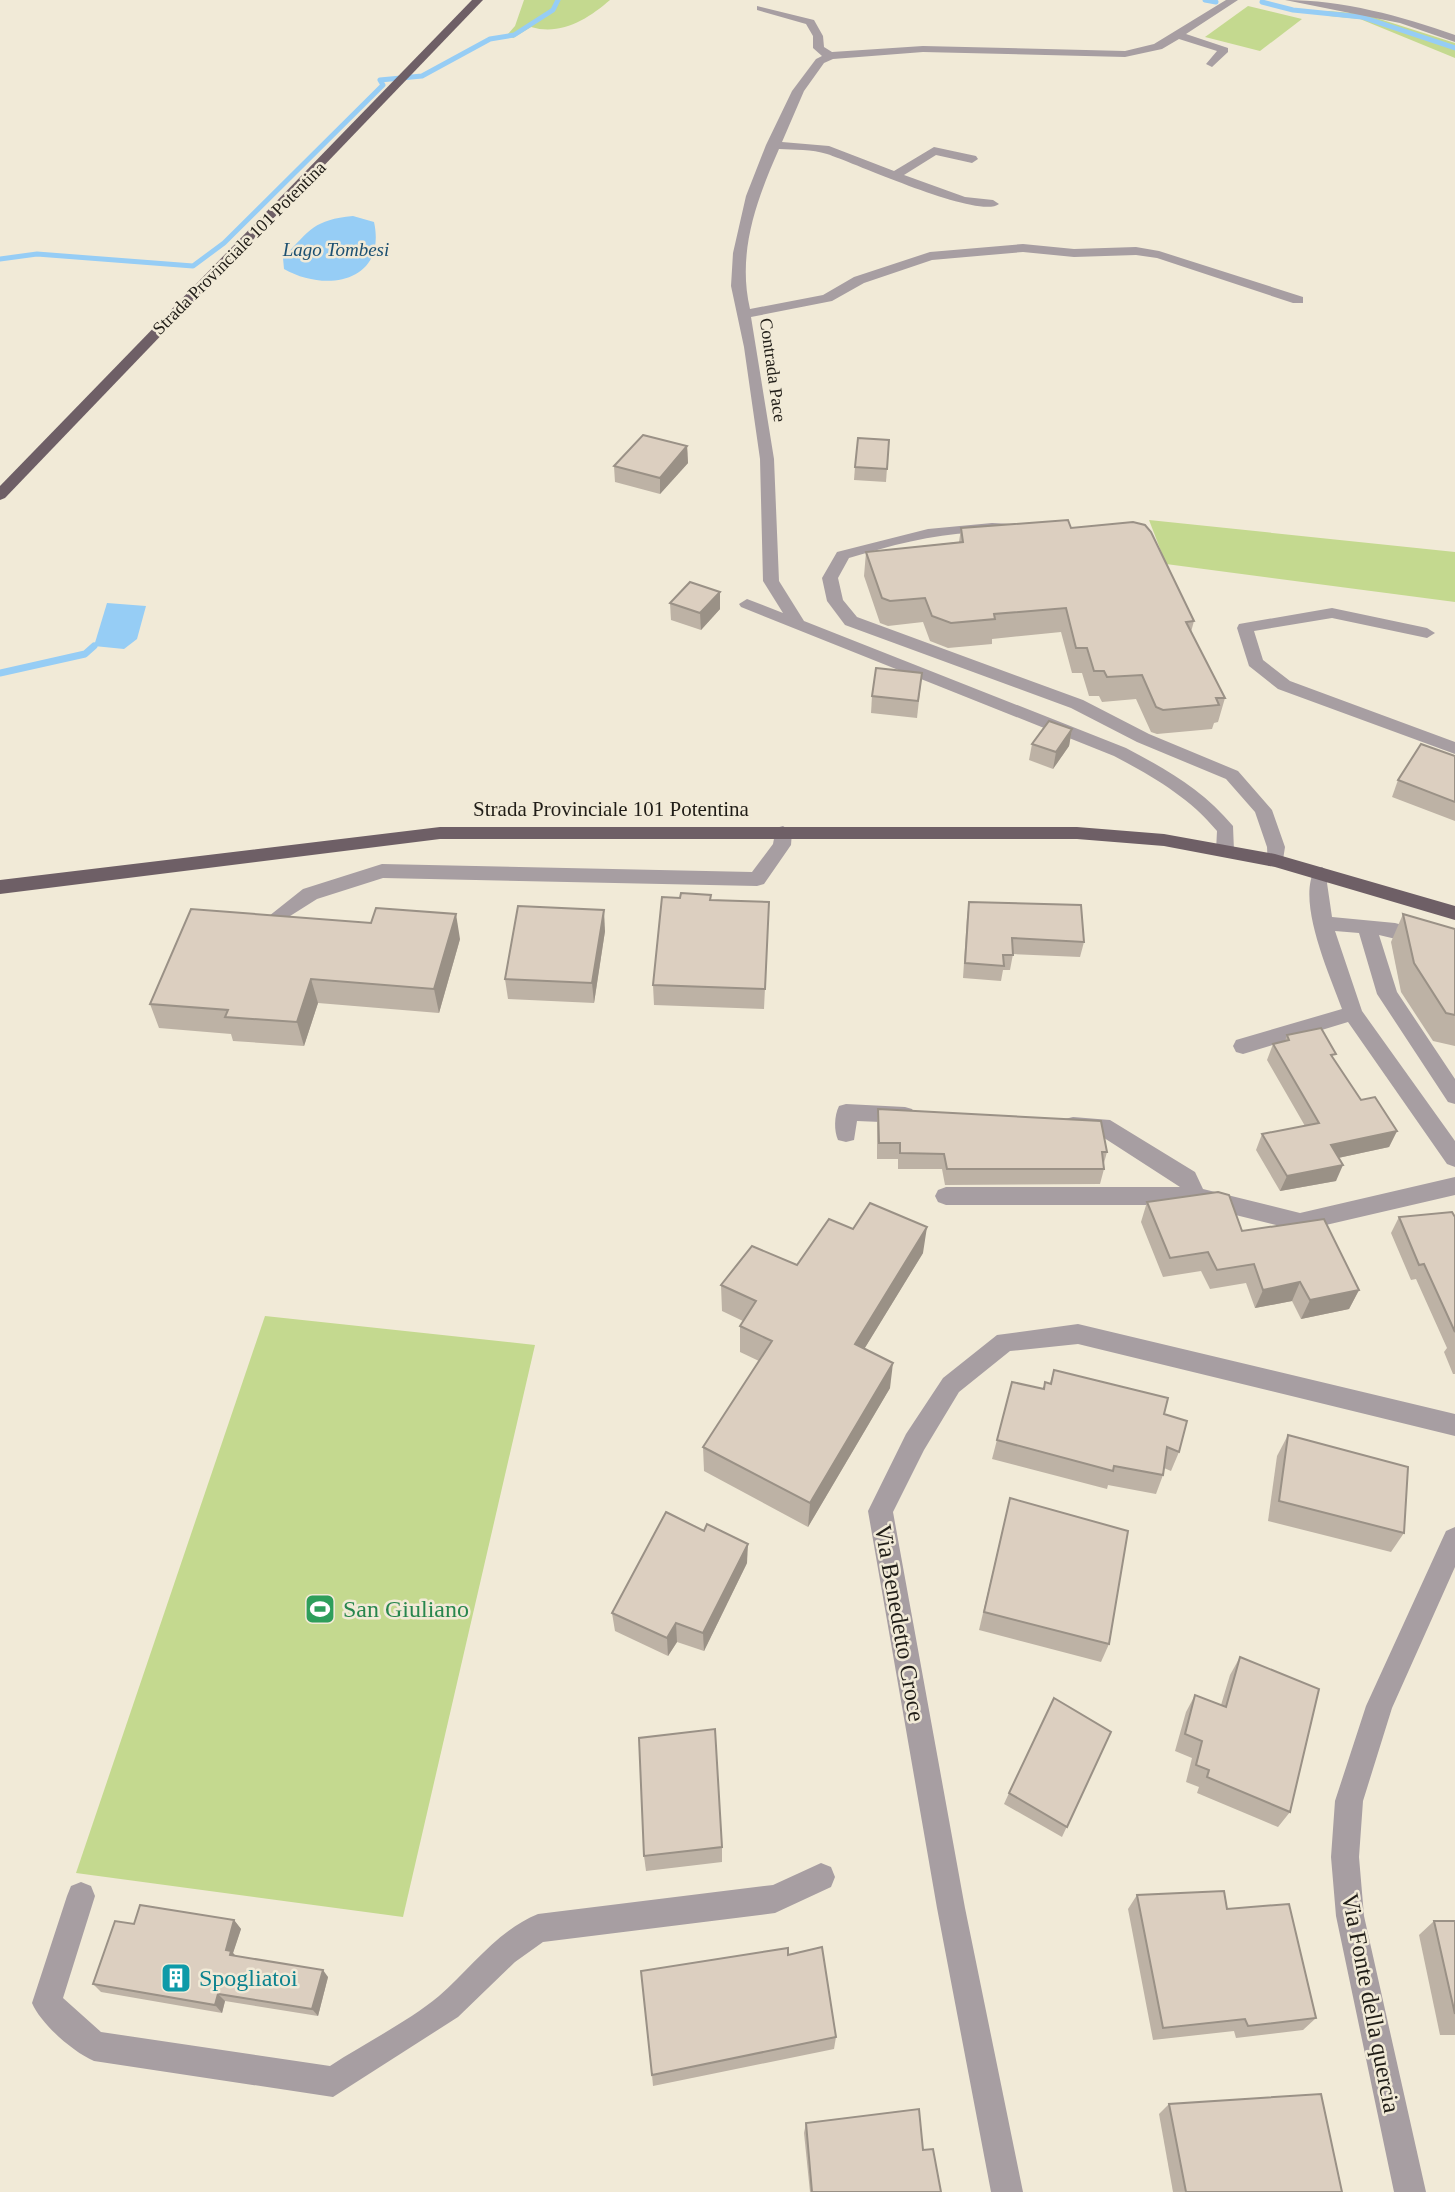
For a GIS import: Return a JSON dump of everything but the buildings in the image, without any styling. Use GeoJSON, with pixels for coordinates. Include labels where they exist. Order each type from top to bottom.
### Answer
{"type":"FeatureCollection","features":[{"type":"Feature","properties":{"kind":"main road","name":"Strada Provinciale 101 Potentina"},"geometry":{"type":"LineString","coordinates":[[0,495],[478,0]]}},
{"type":"Feature","properties":{"kind":"main road","name":"Strada Provinciale 101 Potentina"},"geometry":{"type":"LineString","coordinates":[[0,887],[440,833],[1077,833],[1164,840],[1275,861],[1455,913]]}},
{"type":"Feature","properties":{"kind":"street"},"geometry":{"type":"LineString","coordinates":[[1290,0],[1402,20],[1455,39]]}},
{"type":"Feature","properties":{"kind":"street"},"geometry":{"type":"LineString","coordinates":[[761,8],[810,22],[818,36],[819,48],[830,56],[901,49],[1104,56],[1158,47],[1230,2]]}},
{"type":"Feature","properties":{"kind":"street"},"geometry":{"type":"LineString","coordinates":[[1179,35],[1224,50],[1212,64]]}},
{"type":"Feature","properties":{"kind":"street","name":"Contrada Pace"},"geometry":{"type":"LineString","coordinates":[[798,624],[771,581],[767,459],[745,314],[738,286],[739,253],[752,196],[772,145],[809,74],[820,61],[830,56]]}},
{"type":"Feature","properties":{"kind":"street"},"geometry":{"type":"LineString","coordinates":[[772,145],[825,149],[897,174],[962,201],[993,204]]}},
{"type":"Feature","properties":{"kind":"street"},"geometry":{"type":"LineString","coordinates":[[897,174],[933,151],[972,159]]}},
{"type":"Feature","properties":{"kind":"street"},"geometry":{"type":"LineString","coordinates":[[745,314],[827,298],[859,280],[930,256],[1023,248],[1074,253],[1115,250],[1159,255],[1298,300]]}},
{"type":"Feature","properties":{"kind":"street"},"geometry":{"type":"LineString","coordinates":[[1035,531],[981,525],[886,542],[843,555],[831,578],[835,601],[851,621],[1077,704],[1143,738],[1232,775],[1263,810],[1276,847],[1275,861]]}},
{"type":"Feature","properties":{"kind":"street"},"geometry":{"type":"LineString","coordinates":[[747,604],[1120,751],[1164,776],[1209,808],[1226,830],[1225,851]]}},
{"type":"Feature","properties":{"kind":"street"},"geometry":{"type":"LineString","coordinates":[[1427,633],[1332,613],[1245,628],[1255,662],[1284,685],[1455,748]]}},
{"type":"Feature","properties":{"kind":"street"},"geometry":{"type":"LineString","coordinates":[[279,916],[310,894],[382,871],[757,879],[782,845],[783,832]]}},
{"type":"Feature","properties":{"kind":"street"},"geometry":{"type":"LineString","coordinates":[[1322,874],[1318,883],[1323,923],[1353,1013],[1455,1158]]}},
{"type":"Feature","properties":{"kind":"street"},"geometry":{"type":"LineString","coordinates":[[1323,923],[1395,930],[1455,946]]}},
{"type":"Feature","properties":{"kind":"street"},"geometry":{"type":"LineString","coordinates":[[1367,927],[1387,994],[1455,1096]]}},
{"type":"Feature","properties":{"kind":"street"},"geometry":{"type":"LineString","coordinates":[[1243,1046],[1353,1013]]}},
{"type":"Feature","properties":{"kind":"street"},"geometry":{"type":"LineString","coordinates":[[846,1135],[846,1112],[927,1116]]}},
{"type":"Feature","properties":{"kind":"street"},"geometry":{"type":"LineString","coordinates":[[1048,1123],[1102,1126],[1187,1178],[1195,1196]]}},
{"type":"Feature","properties":{"kind":"street"},"geometry":{"type":"LineString","coordinates":[[946,1196],[1195,1196],[1300,1222],[1455,1186]]}},
{"type":"Feature","properties":{"kind":"street","name":"Via Benedetto Croce"},"geometry":{"type":"LineString","coordinates":[[1007,2192],[951,1908],[880,1511],[915,1442],[951,1385],[1005,1342],[1078,1334],[1455,1425]]}},
{"type":"Feature","properties":{"kind":"street","name":"Via Fonte della quercia"},"geometry":{"type":"LineString","coordinates":[[1410,2192],[1350,1916],[1345,1857],[1349,1801],[1379,1706],[1455,1539]]}},
{"type":"Feature","properties":{"kind":"street"},"geometry":{"type":"LineString","coordinates":[[81,1896],[47,2003],[93,2046],[333,2082],[449,2007],[505,1952],[538,1928],[775,1899],[821,1877]]}},
{"type":"Feature","properties":{"kind":"green space"},"geometry":{"type":"Polygon","coordinates":[[[524,0],[610,0],[593,14],[574,24],[553,29],[531,27],[513,38],[508,34],[515,26],[524,0]]]}},
{"type":"Feature","properties":{"kind":"green space"},"geometry":{"type":"Polygon","coordinates":[[[1248,6],[1302,19],[1260,51],[1205,37],[1248,6]]]}},
{"type":"Feature","properties":{"kind":"green space"},"geometry":{"type":"Polygon","coordinates":[[[1328,11],[1364,14],[1455,43],[1455,58],[1360,19],[1329,16],[1328,11]]]}},
{"type":"Feature","properties":{"kind":"green space"},"geometry":{"type":"Polygon","coordinates":[[[1149,520],[1455,552],[1455,602],[1166,564],[1149,520]]]}},
{"type":"Feature","properties":{"kind":"green space","name":"San Giuliano"},"geometry":{"type":"Polygon","coordinates":[[[265,1316],[535,1345],[403,1917],[76,1873],[265,1316]]]}},
{"type":"Feature","properties":{"kind":"water","name":"Lago Tombesi"},"geometry":{"type":"Polygon","coordinates":[[[353,216],[374,222],[376,242],[371,258],[362,270],[350,277],[318,280],[284,269],[283,258],[313,228],[329,220],[353,216]]]}},
{"type":"Feature","properties":{"kind":"water"},"geometry":{"type":"Polygon","coordinates":[[[107,603],[146,606],[137,639],[124,649],[94,646],[107,603]]]}},
{"type":"Feature","properties":{"kind":"waterway"},"geometry":{"type":"LineString","coordinates":[[0,259],[37,254],[193,266],[224,243],[383,85],[380,80],[422,76],[490,39],[514,35],[553,10],[558,0]]}},
{"type":"Feature","properties":{"kind":"waterway"},"geometry":{"type":"LineString","coordinates":[[1205,0],[1216,2]]}},
{"type":"Feature","properties":{"kind":"waterway"},"geometry":{"type":"LineString","coordinates":[[1262,2],[1293,10],[1362,17],[1455,48]]}},
{"type":"Feature","properties":{"kind":"waterway"},"geometry":{"type":"LineString","coordinates":[[0,673],[85,654],[94,646]]}},
{"type":"Feature","properties":{"kind":"place","name":"San Giuliano"},"geometry":{"type":"Point","coordinates":[320,1609]}},
{"type":"Feature","properties":{"kind":"place","name":"Spogliatoi"},"geometry":{"type":"Point","coordinates":[176,1978]}}]}
